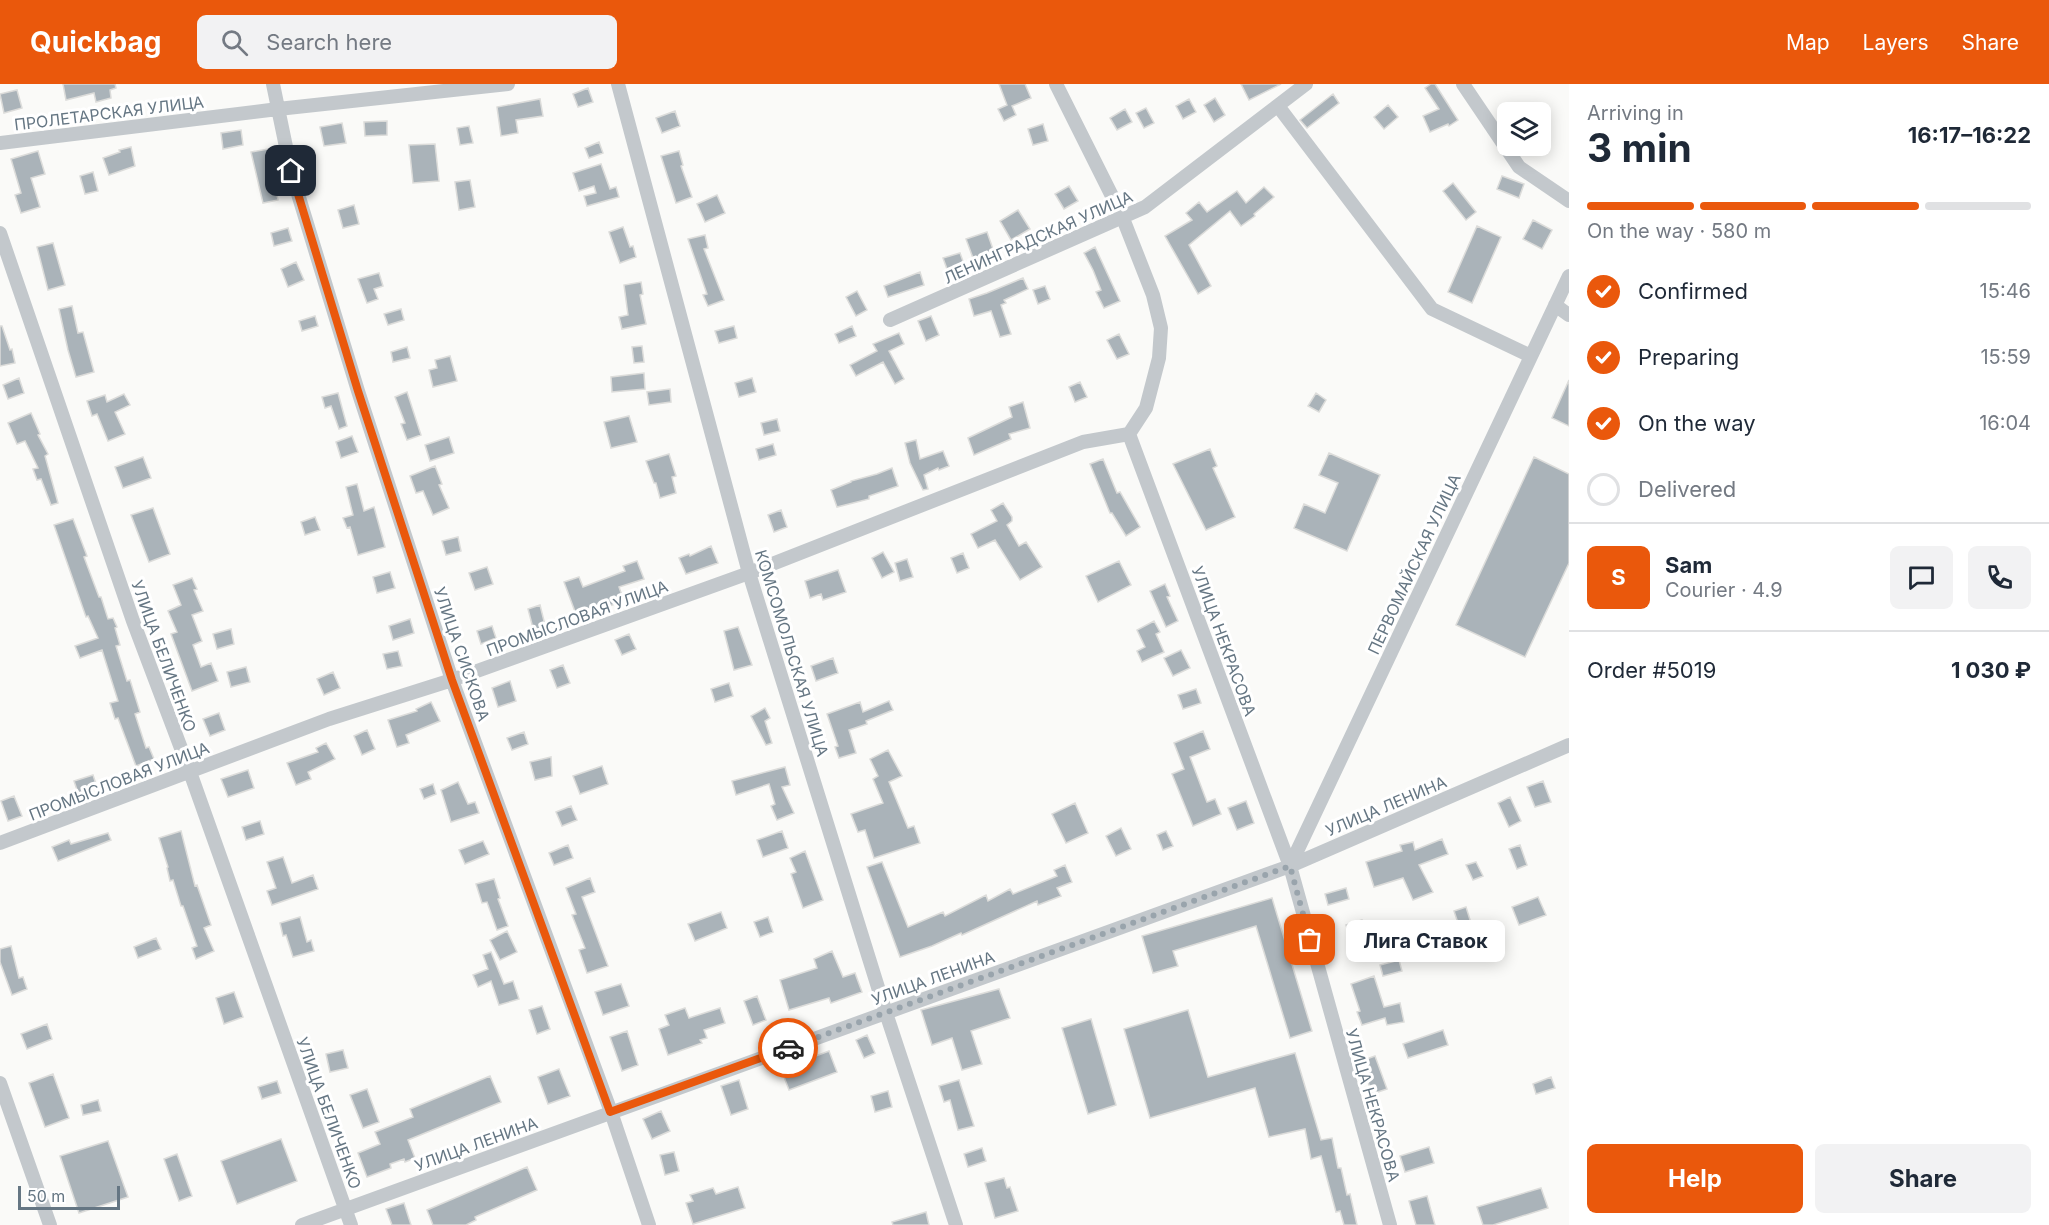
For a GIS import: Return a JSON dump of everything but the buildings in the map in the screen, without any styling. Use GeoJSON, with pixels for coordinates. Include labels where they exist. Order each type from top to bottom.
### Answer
{"type":"FeatureCollection","features":[{"type":"Feature","properties":{"kind":"street","name":"УЛИЦА СИСКОВА"},"geometry":{"type":"LineString","coordinates":[[273,84],[291,171],[355,380],[452,680],[649,1225]]}},
{"type":"Feature","properties":{"kind":"street","name":"ПРОЛЕТАРСКАЯ УЛИЦА"},"geometry":{"type":"LineString","coordinates":[[0,143],[508,84]]}},
{"type":"Feature","properties":{"kind":"street","name":"КОМСОМОЛЬСКАЯ УЛИЦА"},"geometry":{"type":"LineString","coordinates":[[618,84],[749,573],[886,1013],[956,1225]]}},
{"type":"Feature","properties":{"kind":"street"},"geometry":{"type":"LineString","coordinates":[[1056,84],[1122,216],[1154,296],[1161,328],[1159,357],[1146,408],[1129,434]]}},
{"type":"Feature","properties":{"kind":"street","name":"ЛЕНИНГРАДСКАЯ УЛИЦА"},"geometry":{"type":"LineString","coordinates":[[890,320],[1145,207],[1306,84]]}},
{"type":"Feature","properties":{"kind":"street"},"geometry":{"type":"LineString","coordinates":[[1463,84],[1519,168],[1569,201]]}},
{"type":"Feature","properties":{"kind":"street"},"geometry":{"type":"LineString","coordinates":[[1278,106],[1432,309],[1531,356]]}},
{"type":"Feature","properties":{"kind":"street","name":"УЛИЦА БЕЛИЧЕНКО"},"geometry":{"type":"LineString","coordinates":[[0,232],[133,621],[190,772],[351,1225]]}},
{"type":"Feature","properties":{"kind":"street","name":"ПЕРВОМАЙСКАЯ УЛИЦА"},"geometry":{"type":"LineString","coordinates":[[1290,866],[1569,276]]}},
{"type":"Feature","properties":{"kind":"street"},"geometry":{"type":"LineString","coordinates":[[1555,305],[1569,315]]}},
{"type":"Feature","properties":{"kind":"street","name":"ПРОМЫСЛОВАЯ УЛИЦА"},"geometry":{"type":"LineString","coordinates":[[0,843],[329,719],[452,680],[749,573],[1083,442],[1129,434]]}},
{"type":"Feature","properties":{"kind":"street","name":"УЛИЦА НЕКРАСОВА"},"geometry":{"type":"LineString","coordinates":[[1129,434],[1290,866],[1390,1225]]}},
{"type":"Feature","properties":{"kind":"street","name":"УЛИЦА ЛЕНИНА"},"geometry":{"type":"LineString","coordinates":[[302,1225],[1290,866],[1569,745]]}},
{"type":"Feature","properties":{"kind":"street"},"geometry":{"type":"LineString","coordinates":[[0,1083],[50,1225]]}},
{"type":"Feature","properties":{"kind":"way so far"},"geometry":{"type":"LineString","coordinates":[[788,1048],[1290,866],[1310,940]]}},
{"type":"Feature","properties":{"kind":"place","name":"Лига Ставок"},"geometry":{"type":"Point","coordinates":[1310,940]}},
{"type":"Feature","properties":{"kind":"route"},"geometry":{"type":"LineString","coordinates":[[291,171],[358,391],[452,680],[610,1112],[788,1048]]}}]}
